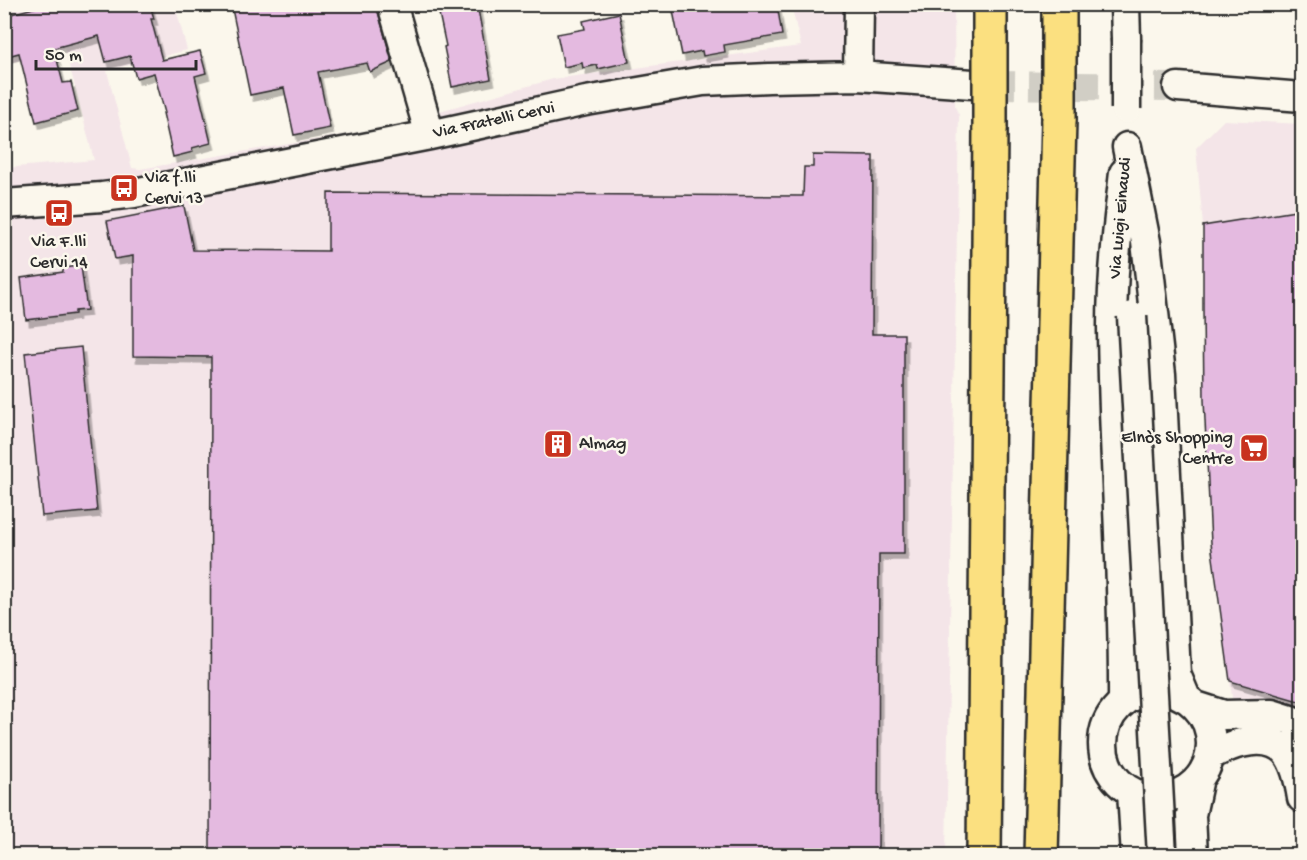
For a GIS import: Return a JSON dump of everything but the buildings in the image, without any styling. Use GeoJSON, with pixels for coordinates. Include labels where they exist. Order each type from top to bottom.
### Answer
{"type":"FeatureCollection","features":[{"type":"Feature","properties":{"kind":"highway"},"geometry":{"type":"LineString","coordinates":[[1041,855],[1059,119],[1059,19]]}},
{"type":"Feature","properties":{"kind":"highway"},"geometry":{"type":"LineString","coordinates":[[984,855],[990,20]]}},
{"type":"Feature","properties":{"kind":"street"},"geometry":{"type":"LineString","coordinates":[[392,4],[430,135]]}},
{"type":"Feature","properties":{"kind":"street"},"geometry":{"type":"LineString","coordinates":[[858,76],[859,4]]}},
{"type":"Feature","properties":{"kind":"street"},"geometry":{"type":"LineString","coordinates":[[1125,4],[1132,316],[1162,855]]}},
{"type":"Feature","properties":{"kind":"street","name":"Via Fratelli Cervi"},"geometry":{"type":"LineString","coordinates":[[4,204],[134,193],[430,135],[586,101],[703,81],[858,76],[987,85]]}},
{"type":"Feature","properties":{"kind":"street"},"geometry":{"type":"LineString","coordinates":[[1178,87],[1302,98]]}},
{"type":"Feature","properties":{"kind":"street","name":"Via Luigi Einaudi"},"geometry":{"type":"LineString","coordinates":[[1123,701],[1124,646],[1112,326],[1116,248],[1127,147]]}},
{"type":"Feature","properties":{"kind":"street","name":"Via Luigi Einaudi"},"geometry":{"type":"LineString","coordinates":[[1127,147],[1146,242],[1161,374],[1176,674],[1191,702],[1204,717],[1211,742],[1191,815],[1193,855]]}},
{"type":"Feature","properties":{"kind":"street"},"geometry":{"type":"LineString","coordinates":[[1302,729],[1291,720],[1272,714],[1224,714],[1191,702],[1171,691],[1154,689],[1138,693],[1123,701],[1112,713],[1104,730],[1103,748],[1107,766],[1118,781],[1132,792],[1150,798],[1168,797],[1185,790],[1205,767],[1240,743],[1260,740],[1276,744],[1294,763],[1302,798]]}},
{"type":"Feature","properties":{"kind":"street"},"geometry":{"type":"LineString","coordinates":[[1132,792],[1136,855]]}},
{"type":"Feature","properties":{"kind":"shaded area"},"geometry":{"type":"Polygon","coordinates":[[[5,5],[175,5],[187,50],[107,71],[132,168],[140,169],[414,123],[378,5],[407,5],[436,112],[553,79],[801,46],[791,5],[954,5],[955,107],[959,115],[946,855],[5,855],[5,168],[94,160],[64,49],[5,64],[5,5]]]}},
{"type":"Feature","properties":{"kind":"shaded area","name":"Elnòs Shopping Centre"},"geometry":{"type":"Polygon","coordinates":[[[1224,120],[1302,124],[1302,710],[1276,703],[1233,703],[1218,600],[1211,543],[1204,400],[1203,226],[1196,148],[1224,120]]]}},
{"type":"Feature","properties":{"kind":"tunnel"},"geometry":{"type":"LineString","coordinates":[[987,85],[1178,87]]}},
{"type":"Feature","properties":{"kind":"place","name":"Via f.lli Cervi 13"},"geometry":{"type":"Point","coordinates":[124,188]}},
{"type":"Feature","properties":{"kind":"place","name":"Via F.lli Cervi 14"},"geometry":{"type":"Point","coordinates":[59,213]}},
{"type":"Feature","properties":{"kind":"place","name":"Almag"},"geometry":{"type":"Point","coordinates":[558,444]}},
{"type":"Feature","properties":{"kind":"place","name":"Elnòs Shopping Centre"},"geometry":{"type":"Point","coordinates":[1254,448]}}]}
